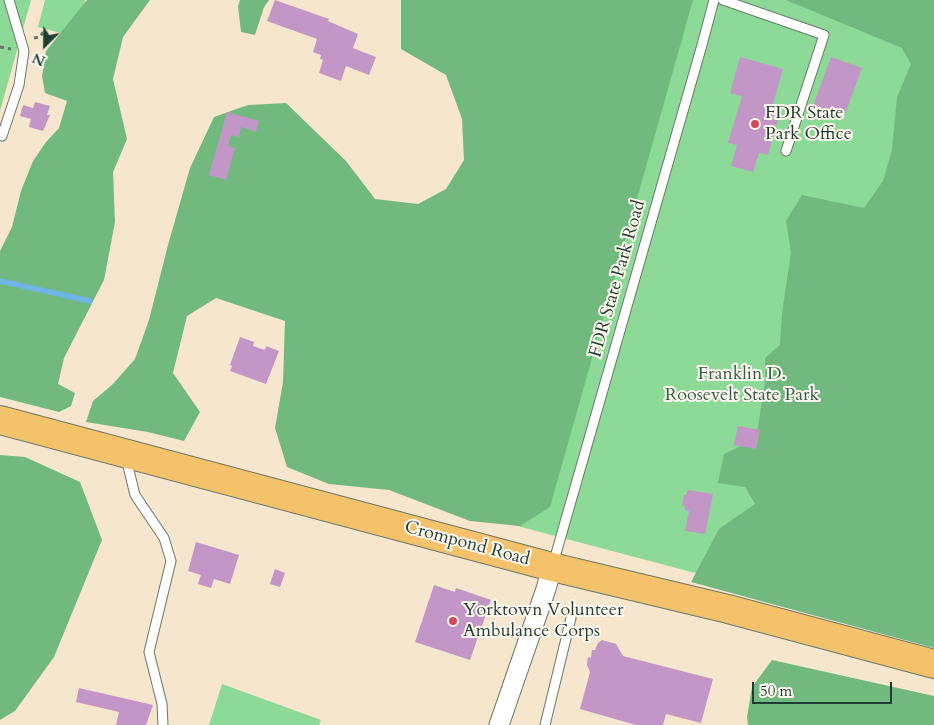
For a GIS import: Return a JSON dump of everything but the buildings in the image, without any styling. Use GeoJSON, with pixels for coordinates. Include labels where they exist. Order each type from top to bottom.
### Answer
{"type":"FeatureCollection","features":[{"type":"Feature","properties":{"kind":"highway","name":"Crompond Road"},"geometry":{"type":"LineString","coordinates":[[0,420],[552,566],[728,609],[934,664]]}},
{"type":"Feature","properties":{"kind":"street"},"geometry":{"type":"LineString","coordinates":[[499,725],[546,589],[552,566]]}},
{"type":"Feature","properties":{"kind":"lane"},"geometry":{"type":"LineString","coordinates":[[1,138],[19,86],[24,51],[9,0]]}},
{"type":"Feature","properties":{"kind":"lane","name":"FDR State Park Road"},"geometry":{"type":"LineString","coordinates":[[552,566],[714,0]]}},
{"type":"Feature","properties":{"kind":"lane"},"geometry":{"type":"LineString","coordinates":[[723,0],[824,35],[786,151]]}},
{"type":"Feature","properties":{"kind":"lane"},"geometry":{"type":"LineString","coordinates":[[125,453],[135,494],[164,538],[171,561],[149,652],[162,704],[163,725]]}},
{"type":"Feature","properties":{"kind":"lane"},"geometry":{"type":"LineString","coordinates":[[545,725],[571,618]]}},
{"type":"Feature","properties":{"kind":"green space"},"geometry":{"type":"Polygon","coordinates":[[[0,0],[31,0],[0,111],[0,0]]]}},
{"type":"Feature","properties":{"kind":"green space"},"geometry":{"type":"Polygon","coordinates":[[[45,0],[85,0],[75,37],[38,27],[45,0]]]}},
{"type":"Feature","properties":{"kind":"green space"},"geometry":{"type":"Polygon","coordinates":[[[87,0],[150,0],[123,37],[113,79],[127,139],[113,172],[115,222],[104,280],[64,358],[58,384],[75,393],[71,406],[59,412],[0,397],[0,251],[12,227],[21,191],[33,161],[46,142],[59,128],[67,101],[45,93],[42,76],[46,51],[87,0]]]}},
{"type":"Feature","properties":{"kind":"green space"},"geometry":{"type":"Polygon","coordinates":[[[240,0],[269,0],[264,7],[255,35],[241,32],[238,6],[240,0]]]}},
{"type":"Feature","properties":{"kind":"green space"},"geometry":{"type":"Polygon","coordinates":[[[401,0],[693,0],[550,507],[520,526],[470,521],[389,490],[329,484],[287,467],[275,428],[283,382],[285,321],[216,298],[187,316],[173,373],[200,412],[184,441],[148,432],[86,422],[93,401],[113,384],[135,359],[149,320],[190,168],[214,117],[248,105],[286,103],[346,161],[375,199],[418,204],[446,189],[464,160],[462,119],[446,75],[401,49],[401,0]]]}},
{"type":"Feature","properties":{"kind":"green space","name":"Franklin D. Roosevelt State Park"},"geometry":{"type":"Polygon","coordinates":[[[649,0],[934,0],[934,636],[506,523],[649,0]]]}},
{"type":"Feature","properties":{"kind":"green space"},"geometry":{"type":"Polygon","coordinates":[[[786,0],[934,0],[934,648],[691,582],[719,529],[755,504],[745,487],[718,483],[724,454],[756,439],[765,382],[765,358],[780,345],[782,313],[791,253],[786,221],[802,195],[864,208],[883,181],[892,150],[897,97],[911,64],[902,48],[786,0]]]}},
{"type":"Feature","properties":{"kind":"green space"},"geometry":{"type":"Polygon","coordinates":[[[0,455],[25,457],[80,482],[102,540],[54,657],[15,711],[0,720],[0,455]]]}},
{"type":"Feature","properties":{"kind":"green space"},"geometry":{"type":"Polygon","coordinates":[[[772,660],[934,696],[934,725],[748,725],[747,717],[752,687],[772,660]]]}},
{"type":"Feature","properties":{"kind":"green space"},"geometry":{"type":"Polygon","coordinates":[[[222,684],[321,720],[319,725],[209,725],[222,684]]]}},
{"type":"Feature","properties":{"kind":"waterway"},"geometry":{"type":"LineString","coordinates":[[0,281],[90,301]]}},
{"type":"Feature","properties":{"kind":"place","name":"FDR State Park Office"},"geometry":{"type":"Point","coordinates":[755,124]}},
{"type":"Feature","properties":{"kind":"place","name":"Yorktown Volunteer Ambulance Corps"},"geometry":{"type":"Point","coordinates":[453,621]}}]}
